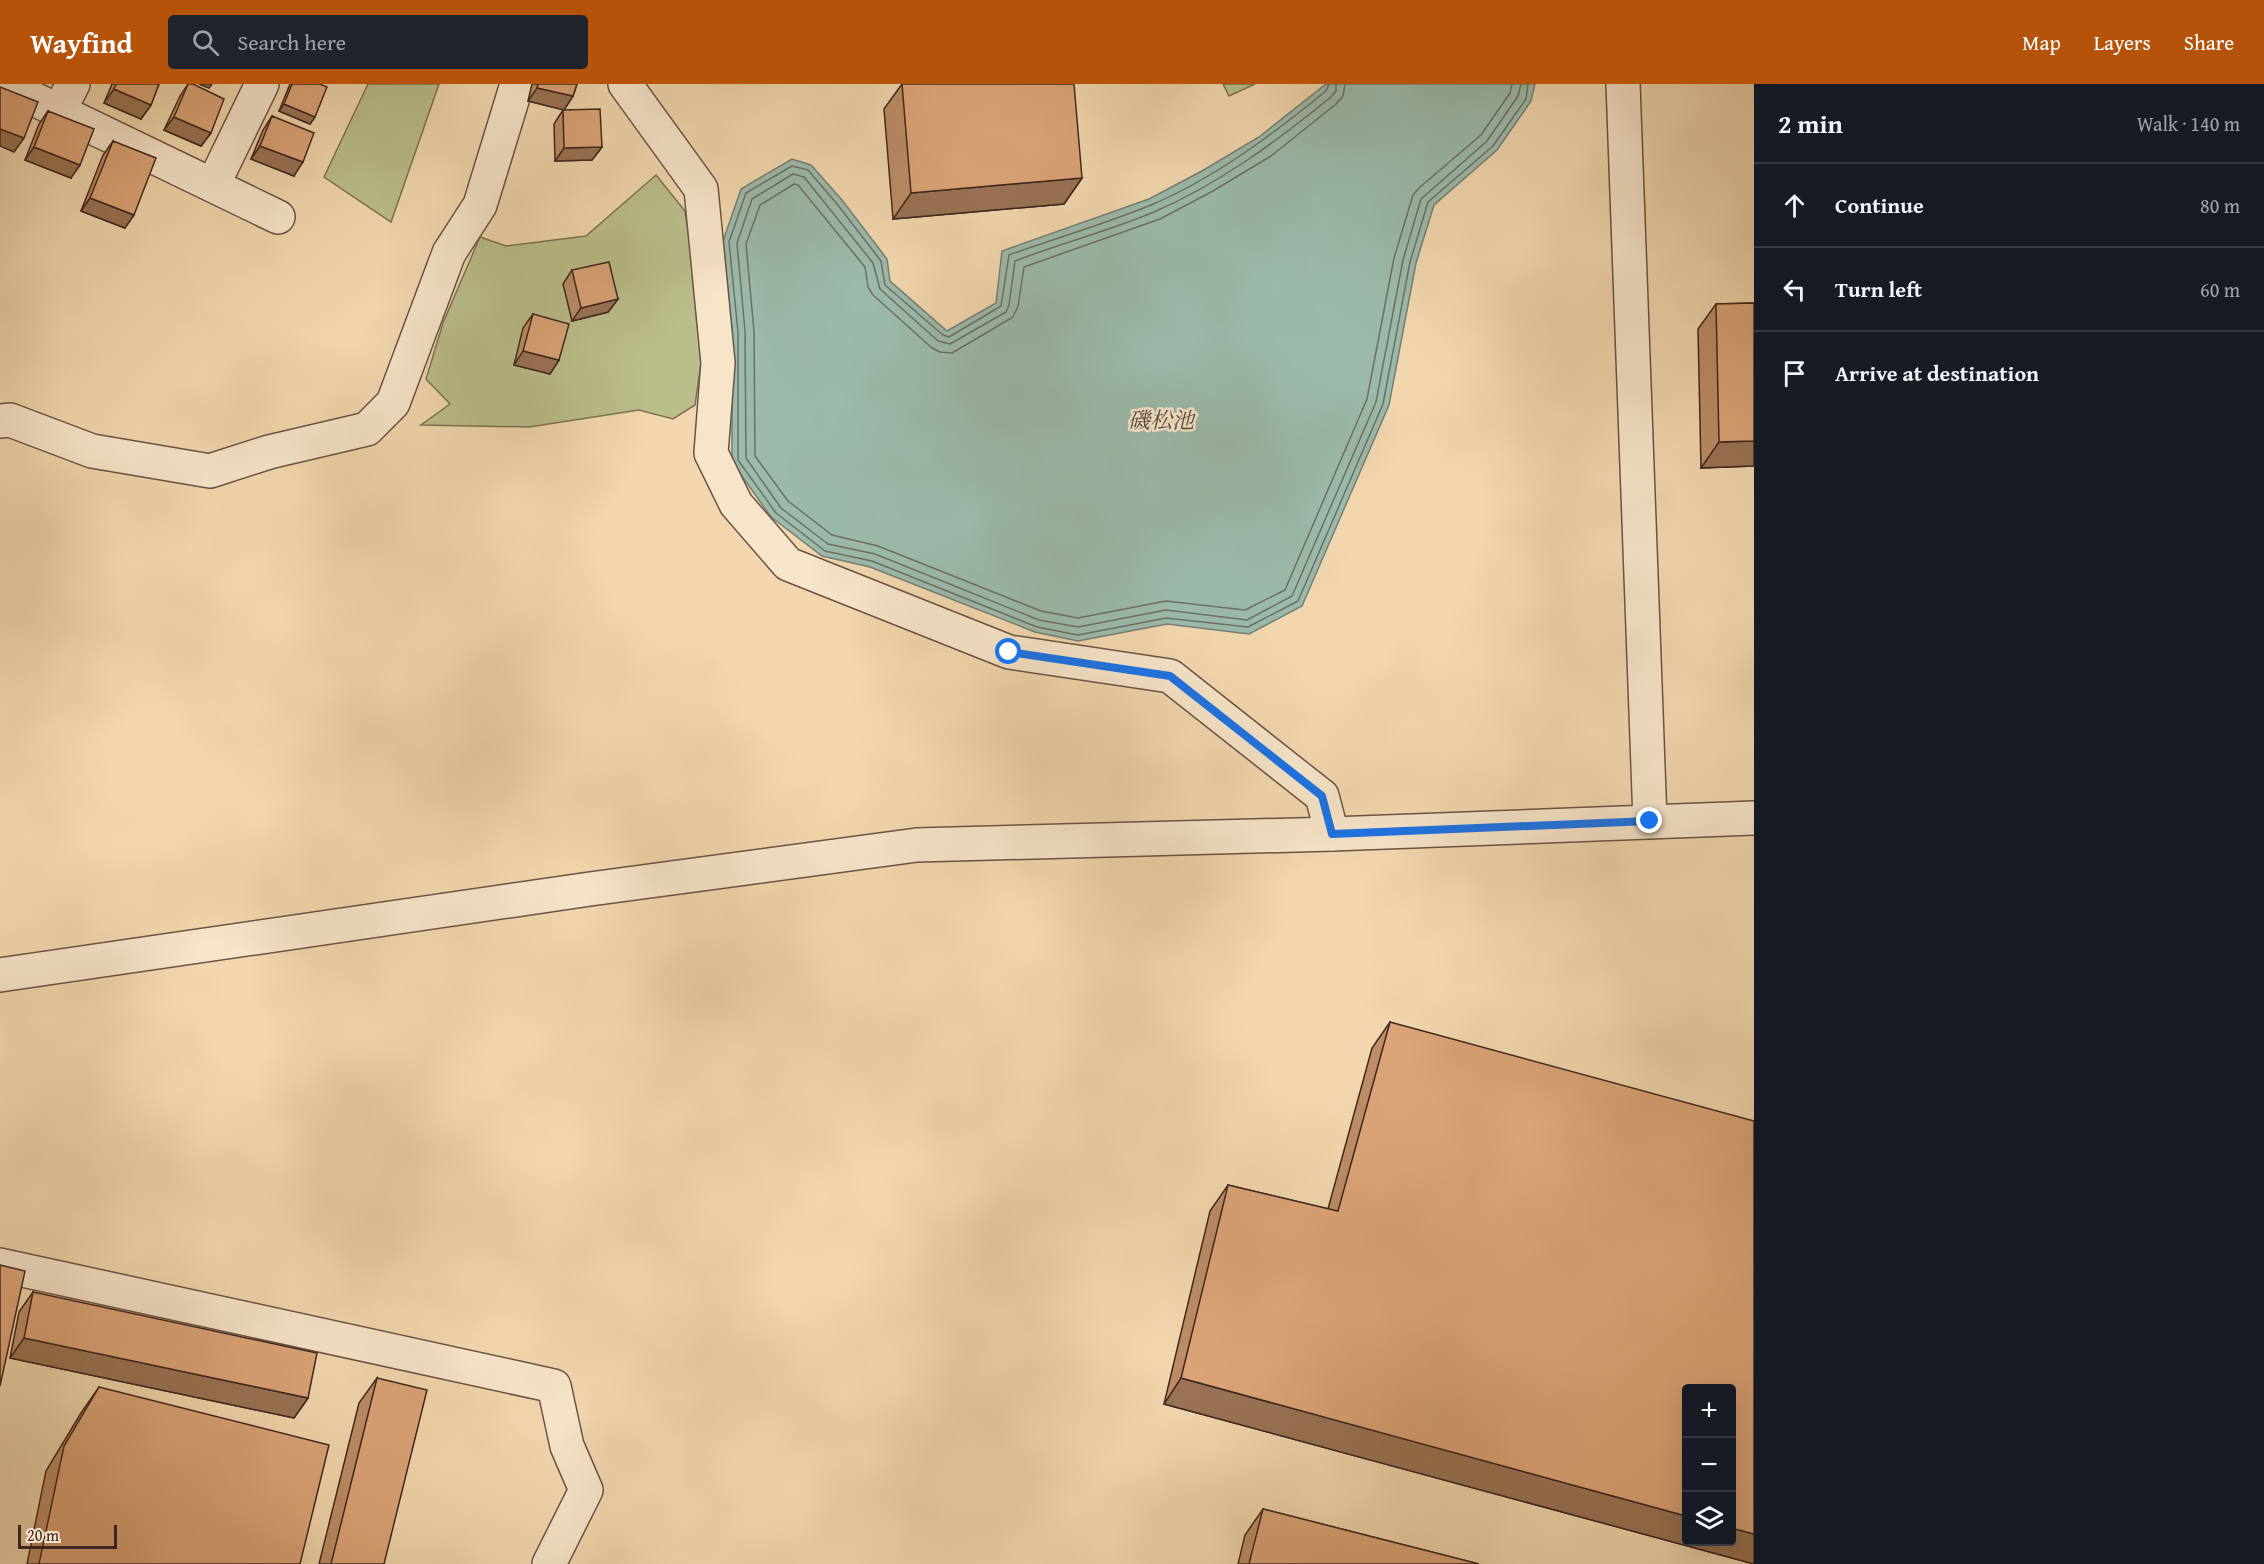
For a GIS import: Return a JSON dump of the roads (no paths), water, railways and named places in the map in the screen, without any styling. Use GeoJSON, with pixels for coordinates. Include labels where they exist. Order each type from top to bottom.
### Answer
{"type":"FeatureCollection","features":[{"type":"Feature","properties":{"kind":"street"},"geometry":{"type":"LineString","coordinates":[[3,84],[66,97],[213,185],[279,217]]}},
{"type":"Feature","properties":{"kind":"street"},"geometry":{"type":"LineString","coordinates":[[213,185],[262,84]]}},
{"type":"Feature","properties":{"kind":"street"},"geometry":{"type":"LineString","coordinates":[[0,421],[10,420],[92,451],[210,471],[269,452],[367,429],[393,403],[450,253],[480,205],[517,84]]}},
{"type":"Feature","properties":{"kind":"street"},"geometry":{"type":"LineString","coordinates":[[625,84],[701,189],[718,363],[711,453],[736,504],[788,564],[1009,652],[1170,676],[1322,796],[1332,834]]}},
{"type":"Feature","properties":{"kind":"street"},"geometry":{"type":"LineString","coordinates":[[1623,84],[1650,821]]}},
{"type":"Feature","properties":{"kind":"street"},"geometry":{"type":"LineString","coordinates":[[0,975],[579,891],[917,846],[1332,834],[1754,818]]}},
{"type":"Feature","properties":{"kind":"street"},"geometry":{"type":"LineString","coordinates":[[0,1265],[554,1386],[567,1446],[586,1490],[549,1564]]}},
{"type":"Feature","properties":{"kind":"water","name":"磯松池"},"geometry":{"type":"Polygon","coordinates":[[[1326,84],[1535,84],[1531,101],[1497,150],[1434,205],[1416,263],[1389,405],[1302,606],[1249,634],[1167,624],[1078,641],[1035,632],[870,567],[822,556],[771,517],[732,462],[732,332],[723,241],[741,189],[792,159],[811,165],[842,200],[887,259],[890,281],[947,331],[996,303],[1002,251],[1149,199],[1259,137],[1326,84]]]}}]}
